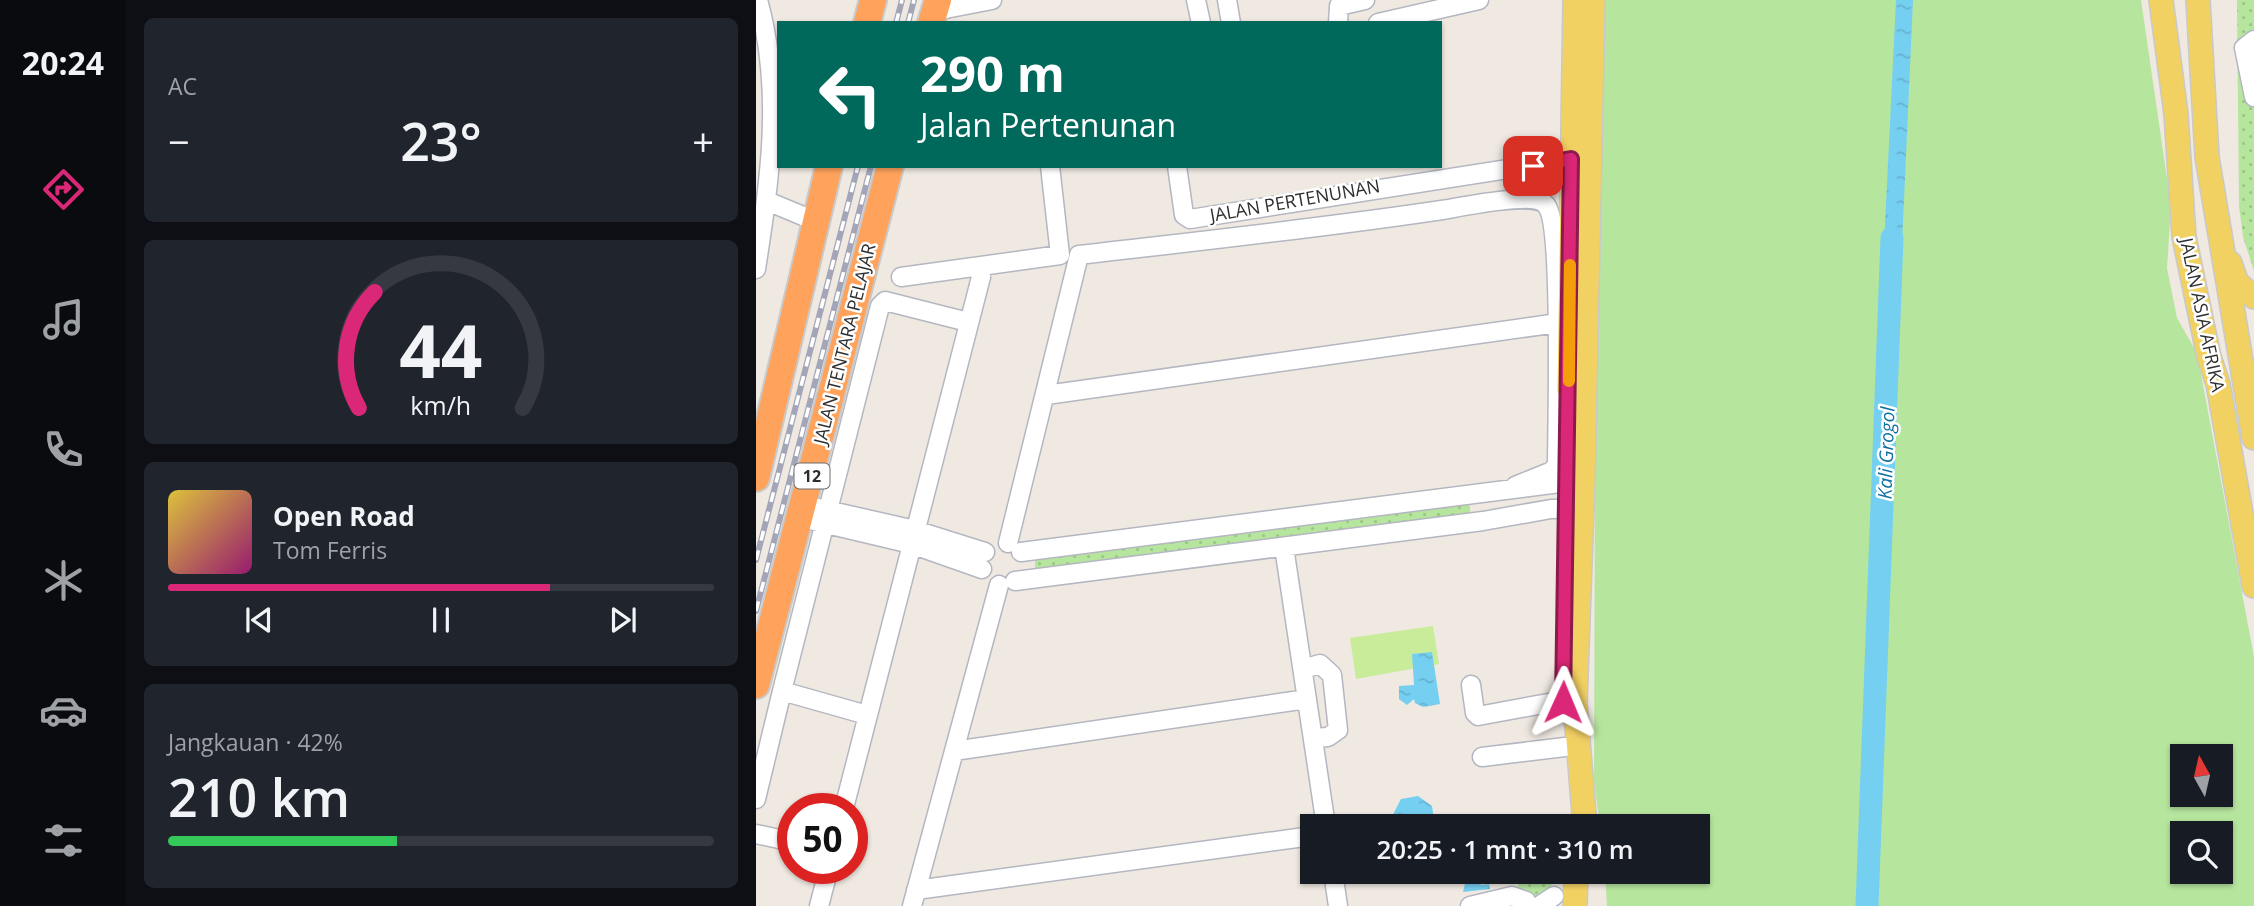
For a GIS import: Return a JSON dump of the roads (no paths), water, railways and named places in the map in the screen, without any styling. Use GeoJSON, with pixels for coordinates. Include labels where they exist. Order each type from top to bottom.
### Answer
{"type":"FeatureCollection","features":[{"type":"Feature","properties":{"kind":"highway"},"geometry":{"type":"LineString","coordinates":[[868,21],[873,0]]}},
{"type":"Feature","properties":{"kind":"highway"},"geometry":{"type":"LineString","coordinates":[[757,466],[828,168]]}},
{"type":"Feature","properties":{"kind":"highway","name":"JALAN TENTARA PELAJAR"},"geometry":{"type":"LineString","coordinates":[[756,685],[815,514],[868,303],[890,168]]}},
{"type":"Feature","properties":{"kind":"main road","name":"JALAN ASIA AFRIKA"},"geometry":{"type":"LineString","coordinates":[[2161,0],[2176,114],[2182,218],[2189,265],[2246,490],[2254,586]]}},
{"type":"Feature","properties":{"kind":"main road","name":"JALAN ASIA AFRIKA"},"geometry":{"type":"LineString","coordinates":[[2198,0],[2207,156],[2254,435]]}},
{"type":"Feature","properties":{"kind":"main road"},"geometry":{"type":"LineString","coordinates":[[1576,2],[1571,159],[1576,481]]}},
{"type":"Feature","properties":{"kind":"main road"},"geometry":{"type":"LineString","coordinates":[[1571,814],[1565,747],[1569,703],[1587,150],[1576,2]]}},
{"type":"Feature","properties":{"kind":"main road"},"geometry":{"type":"LineString","coordinates":[[2176,114],[2191,148],[2200,148],[2204,80]]}},
{"type":"Feature","properties":{"kind":"main road"},"geometry":{"type":"LineString","coordinates":[[2204,80],[2215,125],[2231,269],[2237,283],[2254,297]]}},
{"type":"Feature","properties":{"kind":"main road"},"geometry":{"type":"LineString","coordinates":[[2181,172],[2204,287],[2234,309]]}},
{"type":"Feature","properties":{"kind":"main road"},"geometry":{"type":"LineString","coordinates":[[2218,384],[2215,323],[2234,309],[2254,304]]}},
{"type":"Feature","properties":{"kind":"main road"},"geometry":{"type":"LineString","coordinates":[[2245,389],[2248,355],[2254,342]]}},
{"type":"Feature","properties":{"kind":"main road"},"geometry":{"type":"LineString","coordinates":[[1569,703],[1583,814]]}},
{"type":"Feature","properties":{"kind":"main road"},"geometry":{"type":"LineString","coordinates":[[1576,884],[1576,906]]}},
{"type":"Feature","properties":{"kind":"main road"},"geometry":{"type":"LineString","coordinates":[[1588,884],[1589,906]]}},
{"type":"Feature","properties":{"kind":"street"},"geometry":{"type":"LineString","coordinates":[[756,269],[759,230],[767,201],[763,40],[758,0]]}},
{"type":"Feature","properties":{"kind":"street"},"geometry":{"type":"LineString","coordinates":[[935,11],[992,0]]}},
{"type":"Feature","properties":{"kind":"street"},"geometry":{"type":"LineString","coordinates":[[1196,0],[1201,21]]}},
{"type":"Feature","properties":{"kind":"street"},"geometry":{"type":"LineString","coordinates":[[1227,0],[1231,21]]}},
{"type":"Feature","properties":{"kind":"street"},"geometry":{"type":"LineString","coordinates":[[1338,21],[1339,6],[1365,0]]}},
{"type":"Feature","properties":{"kind":"street"},"geometry":{"type":"LineString","coordinates":[[1384,21],[1406,8],[1479,0]]}},
{"type":"Feature","properties":{"kind":"street"},"geometry":{"type":"LineString","coordinates":[[2254,40],[2244,48],[2254,97]]}},
{"type":"Feature","properties":{"kind":"street","name":"JALAN PERTENUNAN"},"geometry":{"type":"LineString","coordinates":[[1177,168],[1185,217],[1199,218],[1406,174],[1571,159]]}},
{"type":"Feature","properties":{"kind":"street"},"geometry":{"type":"LineString","coordinates":[[901,277],[1060,255],[1050,168]]}},
{"type":"Feature","properties":{"kind":"street"},"geometry":{"type":"LineString","coordinates":[[1300,838],[914,898],[954,751],[1007,583],[1024,568],[1015,548],[1046,395],[1079,255],[1363,222],[1498,201],[1536,200],[1545,203],[1551,221],[1558,323],[1557,464],[1552,471],[1515,486]]}},
{"type":"Feature","properties":{"kind":"street"},"geometry":{"type":"LineString","coordinates":[[767,201],[815,221]]}},
{"type":"Feature","properties":{"kind":"street"},"geometry":{"type":"LineString","coordinates":[[848,793],[981,277]]}},
{"type":"Feature","properties":{"kind":"street"},"geometry":{"type":"LineString","coordinates":[[868,303],[885,301],[968,321]]}},
{"type":"Feature","properties":{"kind":"street"},"geometry":{"type":"LineString","coordinates":[[1046,395],[1558,323]]}},
{"type":"Feature","properties":{"kind":"street"},"geometry":{"type":"LineString","coordinates":[[1575,508],[1007,583],[986,576],[984,561],[991,546],[1015,548],[1515,486],[1576,481]]}},
{"type":"Feature","properties":{"kind":"street"},"geometry":{"type":"LineString","coordinates":[[1480,491],[1483,521]]}},
{"type":"Feature","properties":{"kind":"street"},"geometry":{"type":"LineString","coordinates":[[756,799],[782,691],[815,514],[913,537],[984,561]]}},
{"type":"Feature","properties":{"kind":"street"},"geometry":{"type":"LineString","coordinates":[[1284,547],[1324,814]]}},
{"type":"Feature","properties":{"kind":"street"},"geometry":{"type":"LineString","coordinates":[[1303,668],[1320,664],[1332,675],[1338,730],[1328,737],[1313,738]]}},
{"type":"Feature","properties":{"kind":"street"},"geometry":{"type":"LineString","coordinates":[[1471,685],[1475,713],[1478,716],[1569,703]]}},
{"type":"Feature","properties":{"kind":"street"},"geometry":{"type":"LineString","coordinates":[[782,691],[867,715]]}},
{"type":"Feature","properties":{"kind":"street"},"geometry":{"type":"LineString","coordinates":[[954,751],[1307,699]]}},
{"type":"Feature","properties":{"kind":"street"},"geometry":{"type":"LineString","coordinates":[[1482,757],[1565,747]]}},
{"type":"Feature","properties":{"kind":"street"},"geometry":{"type":"LineString","coordinates":[[756,834],[777,839]]}},
{"type":"Feature","properties":{"kind":"street"},"geometry":{"type":"LineString","coordinates":[[819,906],[825,884]]}},
{"type":"Feature","properties":{"kind":"street"},"geometry":{"type":"LineString","coordinates":[[1335,884],[1338,906]]}},
{"type":"Feature","properties":{"kind":"street"},"geometry":{"type":"LineString","coordinates":[[1470,906],[1512,896],[1526,901],[1527,906]]}},
{"type":"Feature","properties":{"kind":"water"},"geometry":{"type":"Polygon","coordinates":[[[1896,0],[1913,0],[1901,267],[1883,266],[1896,0]]]}},
{"type":"Feature","properties":{"kind":"water"},"geometry":{"type":"Polygon","coordinates":[[[1432,652],[1440,704],[1423,707],[1415,703],[1414,699],[1407,705],[1399,699],[1399,686],[1414,685],[1412,654],[1432,652]]]}},
{"type":"Feature","properties":{"kind":"water"},"geometry":{"type":"Polygon","coordinates":[[[1418,796],[1432,806],[1433,814],[1393,814],[1401,799],[1418,796]]]}},
{"type":"Feature","properties":{"kind":"water"},"geometry":{"type":"Polygon","coordinates":[[[1465,884],[1489,884],[1490,889],[1463,892],[1465,884]]]}},
{"type":"Feature","properties":{"kind":"waterway","name":"Kali Grogol"},"geometry":{"type":"LineString","coordinates":[[1867,906],[1892,238]]}},
{"type":"Feature","properties":{"kind":"railway"},"geometry":{"type":"LineString","coordinates":[[897,21],[902,0]]}},
{"type":"Feature","properties":{"kind":"railway"},"geometry":{"type":"LineString","coordinates":[[909,21],[914,0]]}},
{"type":"Feature","properties":{"kind":"railway"},"geometry":{"type":"LineString","coordinates":[[756,560],[857,168]]}},
{"type":"Feature","properties":{"kind":"railway"},"geometry":{"type":"LineString","coordinates":[[756,611],[870,168]]}}]}
